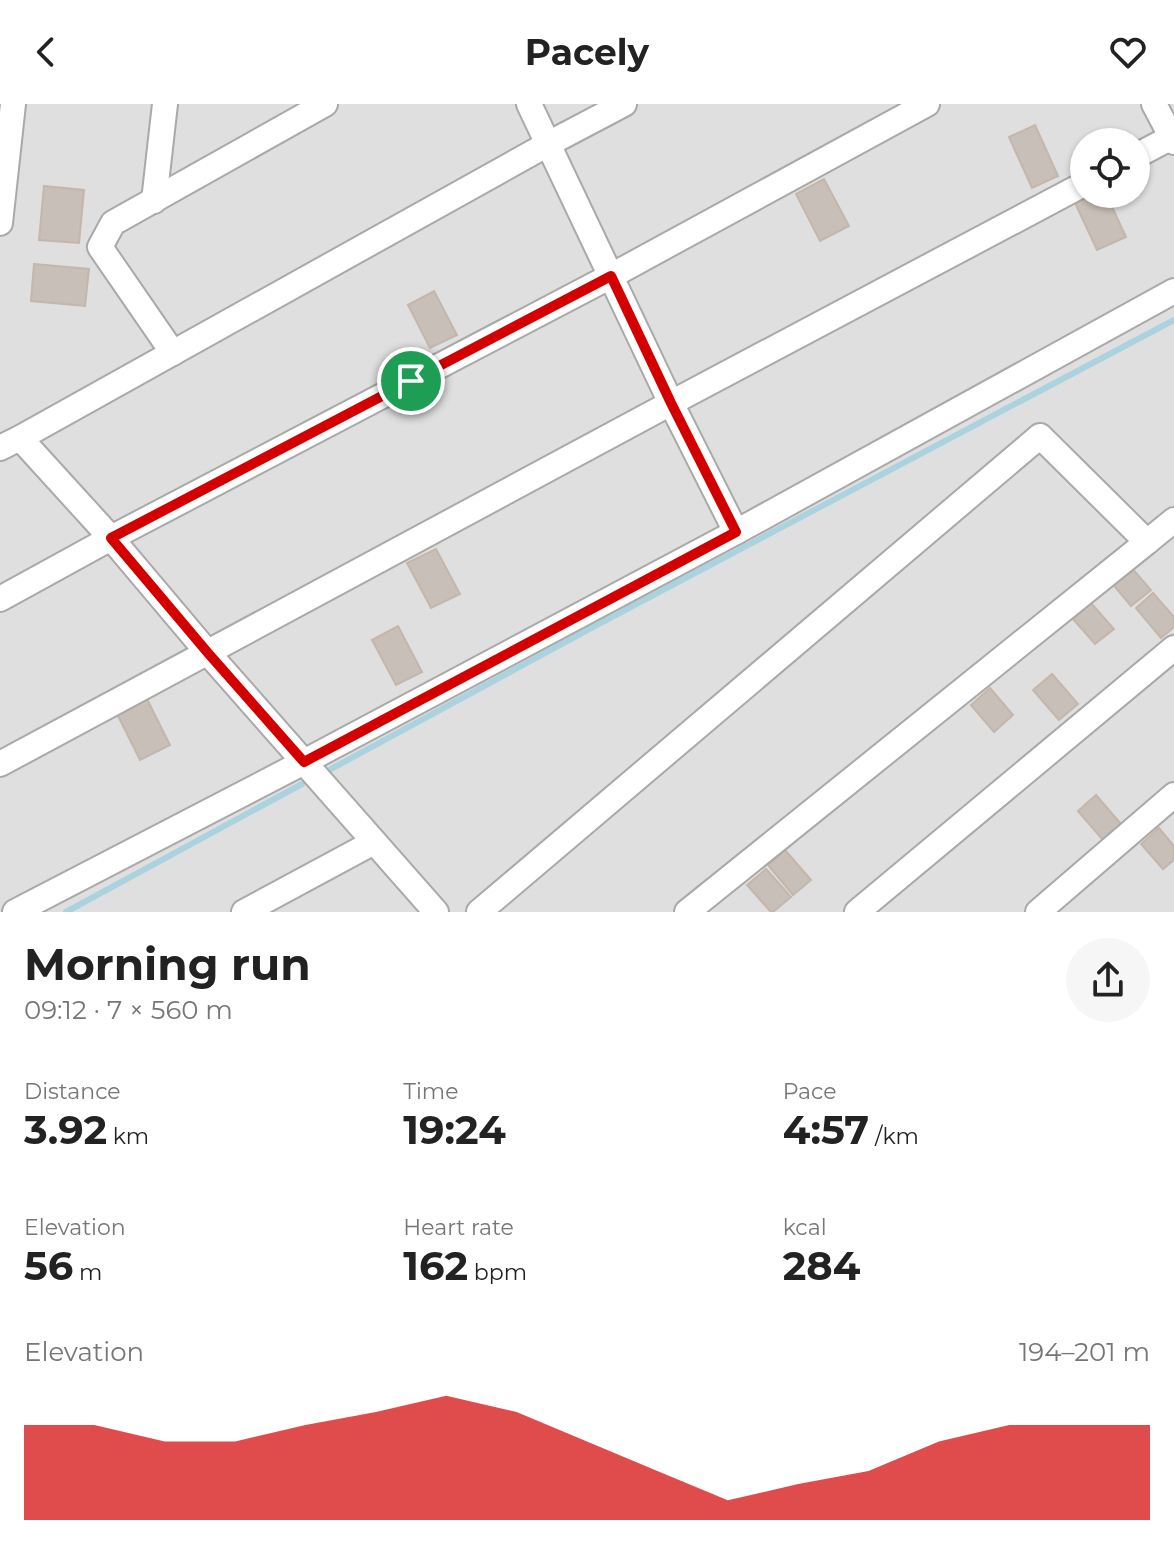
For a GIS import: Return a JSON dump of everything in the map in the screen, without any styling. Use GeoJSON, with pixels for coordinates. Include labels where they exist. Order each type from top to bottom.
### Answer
{"type":"FeatureCollection","features":[{"type":"Feature","properties":{"kind":"street"},"geometry":{"type":"LineString","coordinates":[[0,223],[13,104]]}},
{"type":"Feature","properties":{"kind":"street"},"geometry":{"type":"LineString","coordinates":[[154,201],[165,104]]}},
{"type":"Feature","properties":{"kind":"street"},"geometry":{"type":"LineString","coordinates":[[173,353],[100,247],[113,223],[325,104]]}},
{"type":"Feature","properties":{"kind":"street"},"geometry":{"type":"LineString","coordinates":[[529,104],[736,532]]}},
{"type":"Feature","properties":{"kind":"street"},"geometry":{"type":"LineString","coordinates":[[436,912],[111,538],[5,445],[624,104]]}},
{"type":"Feature","properties":{"kind":"street"},"geometry":{"type":"LineString","coordinates":[[0,599],[611,276],[927,104]]}},
{"type":"Feature","properties":{"kind":"street"},"geometry":{"type":"LineString","coordinates":[[1150,150],[1173,139],[1154,104]]}},
{"type":"Feature","properties":{"kind":"street"},"geometry":{"type":"LineString","coordinates":[[0,764],[1070,191]]}},
{"type":"Feature","properties":{"kind":"street"},"geometry":{"type":"LineString","coordinates":[[15,912],[736,532],[1174,291]]}},
{"type":"Feature","properties":{"kind":"street"},"geometry":{"type":"LineString","coordinates":[[479,912],[1040,436],[1147,542]]}},
{"type":"Feature","properties":{"kind":"street"},"geometry":{"type":"LineString","coordinates":[[687,912],[1174,520]]}},
{"type":"Feature","properties":{"kind":"street"},"geometry":{"type":"LineString","coordinates":[[857,912],[1174,648]]}},
{"type":"Feature","properties":{"kind":"street"},"geometry":{"type":"LineString","coordinates":[[1038,912],[1174,795]]}},
{"type":"Feature","properties":{"kind":"street"},"geometry":{"type":"LineString","coordinates":[[244,912],[374,842]]}},
{"type":"Feature","properties":{"kind":"shaded area"},"geometry":{"type":"Polygon","coordinates":[[[0,104],[1174,104],[1174,912],[0,912],[0,104]]]}},
{"type":"Feature","properties":{"kind":"building"},"geometry":{"type":"Polygon","coordinates":[[[1035,125],[1058,176],[1032,188],[1009,137],[1035,125]]]}},
{"type":"Feature","properties":{"kind":"building"},"geometry":{"type":"Polygon","coordinates":[[[824,179],[849,226],[820,241],[796,194],[824,179]]]}},
{"type":"Feature","properties":{"kind":"building"},"geometry":{"type":"Polygon","coordinates":[[[44,186],[84,190],[79,243],[39,240],[44,186]]]}},
{"type":"Feature","properties":{"kind":"building"},"geometry":{"type":"Polygon","coordinates":[[[1077,208],[1113,208],[1126,237],[1097,250],[1077,208]]]}},
{"type":"Feature","properties":{"kind":"building"},"geometry":{"type":"Polygon","coordinates":[[[34,264],[89,269],[85,306],[31,301],[34,264]]]}},
{"type":"Feature","properties":{"kind":"building"},"geometry":{"type":"Polygon","coordinates":[[[434,291],[457,335],[430,348],[408,305],[434,291]]]}},
{"type":"Feature","properties":{"kind":"building"},"geometry":{"type":"Polygon","coordinates":[[[436,549],[460,594],[431,608],[407,563],[436,549]]]}},
{"type":"Feature","properties":{"kind":"building"},"geometry":{"type":"Polygon","coordinates":[[[1130,566],[1151,590],[1131,606],[1111,582],[1130,566]]]}},
{"type":"Feature","properties":{"kind":"building"},"geometry":{"type":"Polygon","coordinates":[[[1153,593],[1174,617],[1174,627],[1161,638],[1136,608],[1153,593]]]}},
{"type":"Feature","properties":{"kind":"building"},"geometry":{"type":"Polygon","coordinates":[[[1091,603],[1114,629],[1095,644],[1073,619],[1091,603]]]}},
{"type":"Feature","properties":{"kind":"building"},"geometry":{"type":"Polygon","coordinates":[[[398,626],[422,672],[396,685],[372,640],[398,626]]]}},
{"type":"Feature","properties":{"kind":"building"},"geometry":{"type":"Polygon","coordinates":[[[1052,674],[1078,704],[1059,720],[1033,690],[1052,674]]]}},
{"type":"Feature","properties":{"kind":"building"},"geometry":{"type":"Polygon","coordinates":[[[990,688],[1013,715],[994,732],[971,705],[990,688]]]}},
{"type":"Feature","properties":{"kind":"building"},"geometry":{"type":"Polygon","coordinates":[[[147,699],[170,745],[140,760],[117,714],[147,699]]]}},
{"type":"Feature","properties":{"kind":"building"},"geometry":{"type":"Polygon","coordinates":[[[1096,795],[1121,824],[1103,840],[1078,811],[1096,795]]]}},
{"type":"Feature","properties":{"kind":"building"},"geometry":{"type":"Polygon","coordinates":[[[1159,828],[1174,846],[1174,860],[1163,869],[1141,844],[1159,828]]]}},
{"type":"Feature","properties":{"kind":"building"},"geometry":{"type":"Polygon","coordinates":[[[785,850],[811,880],[793,895],[768,865],[785,850]]]}},
{"type":"Feature","properties":{"kind":"building"},"geometry":{"type":"Polygon","coordinates":[[[766,869],[791,897],[773,912],[747,885],[766,869]]]}},
{"type":"Feature","properties":{"kind":"waterway"},"geometry":{"type":"LineString","coordinates":[[331,769],[1174,320]]}},
{"type":"Feature","properties":{"kind":"waterway"},"geometry":{"type":"LineString","coordinates":[[66,912],[302,784]]}},
{"type":"Feature","properties":{"kind":"route"},"geometry":{"type":"LineString","coordinates":[[611,276],[736,532],[304,762],[111,538],[411,381],[611,276]]}}]}
